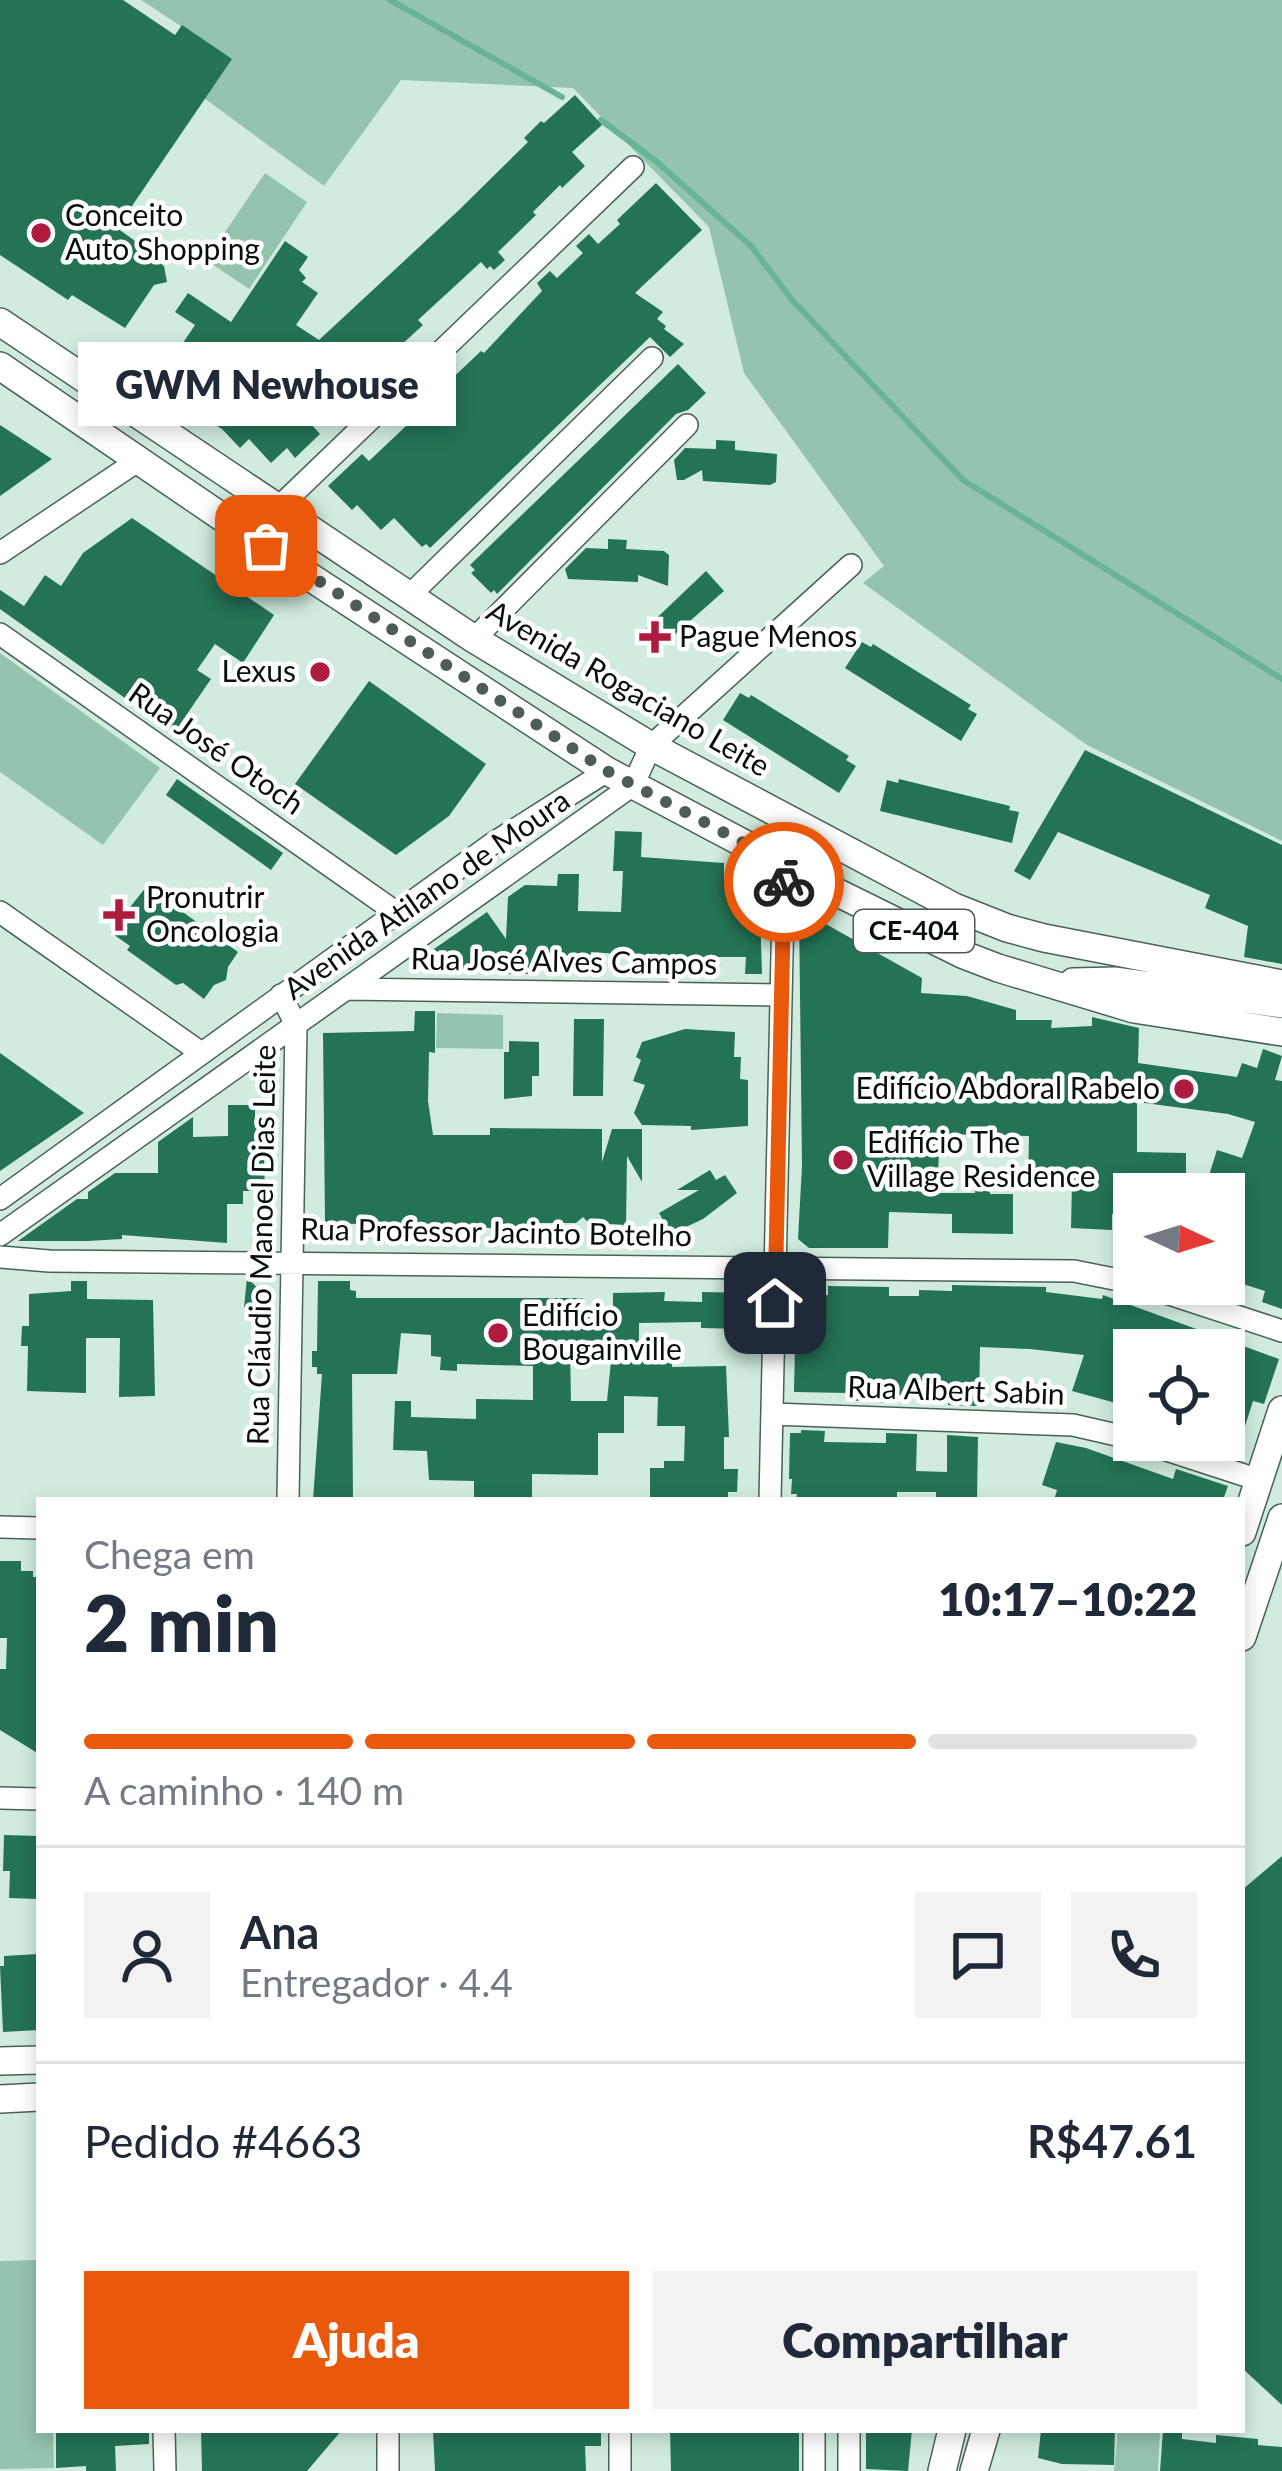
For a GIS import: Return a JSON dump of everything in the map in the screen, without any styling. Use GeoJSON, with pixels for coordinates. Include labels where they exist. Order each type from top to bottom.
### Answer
{"type":"FeatureCollection","features":[{"type":"Feature","properties":{"kind":"main road","name":"Avenida Rogaciano Leite"},"geometry":{"type":"LineString","coordinates":[[0,322],[474,640],[651,746],[954,907],[1007,928],[1135,958],[1282,983]]}},
{"type":"Feature","properties":{"kind":"main road"},"geometry":{"type":"LineString","coordinates":[[0,366],[607,771],[784,864]]}},
{"type":"Feature","properties":{"kind":"main road","name":"CE-404"},"geometry":{"type":"LineString","coordinates":[[784,864],[964,955],[1134,1009],[1282,1032]]}},
{"type":"Feature","properties":{"kind":"main road"},"geometry":{"type":"LineString","coordinates":[[1050,983],[1116,981],[1282,1004]]}},
{"type":"Feature","properties":{"kind":"main road"},"geometry":{"type":"LineString","coordinates":[[1245,1523],[1282,1410]]}},
{"type":"Feature","properties":{"kind":"main road"},"geometry":{"type":"LineString","coordinates":[[1245,1628],[1282,1518]]}},
{"type":"Feature","properties":{"kind":"main road"},"geometry":{"type":"LineString","coordinates":[[0,2062],[36,2060]]}},
{"type":"Feature","properties":{"kind":"main road"},"geometry":{"type":"LineString","coordinates":[[0,2099],[36,2097]]}},
{"type":"Feature","properties":{"kind":"main road"},"geometry":{"type":"LineString","coordinates":[[942,2471],[951,2433]]}},
{"type":"Feature","properties":{"kind":"main road"},"geometry":{"type":"LineString","coordinates":[[975,2470],[985,2433]]}},
{"type":"Feature","properties":{"kind":"street"},"geometry":{"type":"LineString","coordinates":[[278,508],[632,166]]}},
{"type":"Feature","properties":{"kind":"street"},"geometry":{"type":"LineString","coordinates":[[417,602],[435,573],[492,512],[652,358]]}},
{"type":"Feature","properties":{"kind":"street"},"geometry":{"type":"LineString","coordinates":[[474,640],[686,425]]}},
{"type":"Feature","properties":{"kind":"street"},"geometry":{"type":"LineString","coordinates":[[0,553],[139,460]]}},
{"type":"Feature","properties":{"kind":"street","name":"Avenida Atilano de Moura"},"geometry":{"type":"LineString","coordinates":[[0,1235],[633,785],[651,746],[851,565]]}},
{"type":"Feature","properties":{"kind":"street","name":"Rua José Otoch"},"geometry":{"type":"LineString","coordinates":[[0,634],[398,913]]}},
{"type":"Feature","properties":{"kind":"street","name":"Avenida Atilano de Moura"},"geometry":{"type":"LineString","coordinates":[[0,1199],[518,826],[607,771]]}},
{"type":"Feature","properties":{"kind":"street"},"geometry":{"type":"LineString","coordinates":[[770,1497],[784,864]]}},
{"type":"Feature","properties":{"kind":"street"},"geometry":{"type":"LineString","coordinates":[[0,912],[200,1052]]}},
{"type":"Feature","properties":{"kind":"street","name":"Rua José Alves Campos"},"geometry":{"type":"LineString","coordinates":[[346,988],[781,995]]}},
{"type":"Feature","properties":{"kind":"street","name":"Rua Cláudio Manoel Dias Leite"},"geometry":{"type":"LineString","coordinates":[[281,995],[296,1025],[288,1497]]}},
{"type":"Feature","properties":{"kind":"street","name":"Rua Professor Jacinto Botelho"},"geometry":{"type":"LineString","coordinates":[[0,1257],[1074,1271],[1113,1278]]}},
{"type":"Feature","properties":{"kind":"street","name":"Rua Professor Jacinto Botelho"},"geometry":{"type":"LineString","coordinates":[[1203,1305],[1282,1331]]}},
{"type":"Feature","properties":{"kind":"street","name":"Rua Albert Sabin"},"geometry":{"type":"LineString","coordinates":[[773,1414],[1073,1425],[1113,1435]]}},
{"type":"Feature","properties":{"kind":"street","name":"Rua Albert Sabin"},"geometry":{"type":"LineString","coordinates":[[1200,1461],[1259,1480]]}},
{"type":"Feature","properties":{"kind":"street"},"geometry":{"type":"LineString","coordinates":[[0,1527],[36,1528]]}},
{"type":"Feature","properties":{"kind":"street"},"geometry":{"type":"LineString","coordinates":[[0,1798],[36,1798]]}},
{"type":"Feature","properties":{"kind":"street"},"geometry":{"type":"LineString","coordinates":[[164,2433],[165,2471]]}},
{"type":"Feature","properties":{"kind":"street"},"geometry":{"type":"LineString","coordinates":[[388,2433],[388,2471]]}},
{"type":"Feature","properties":{"kind":"street"},"geometry":{"type":"LineString","coordinates":[[620,2433],[620,2471]]}},
{"type":"Feature","properties":{"kind":"street"},"geometry":{"type":"LineString","coordinates":[[814,2433],[814,2471]]}},
{"type":"Feature","properties":{"kind":"street"},"geometry":{"type":"LineString","coordinates":[[849,2433],[849,2471]]}},
{"type":"Feature","properties":{"kind":"street"},"geometry":{"type":"LineString","coordinates":[[975,2470],[985,2471]]}},
{"type":"Feature","properties":{"kind":"green space"},"geometry":{"type":"Polygon","coordinates":[[[141,0],[1282,0],[1282,841],[1087,745],[863,583],[884,566],[744,373],[709,227],[573,88],[401,80],[324,186],[204,98],[231,59],[141,0]]]}},
{"type":"Feature","properties":{"kind":"green space"},"geometry":{"type":"Polygon","coordinates":[[[265,173],[307,202],[249,289],[206,260],[265,173]]]}},
{"type":"Feature","properties":{"kind":"green space"},"geometry":{"type":"Polygon","coordinates":[[[0,653],[160,768],[103,845],[0,772],[0,653]]]}},
{"type":"Feature","properties":{"kind":"green space"},"geometry":{"type":"Polygon","coordinates":[[[437,1013],[503,1015],[503,1049],[436,1048],[437,1013]]]}},
{"type":"Feature","properties":{"kind":"green space"},"geometry":{"type":"Polygon","coordinates":[[[36,2260],[36,2433],[53,2433],[54,2468],[0,2469],[0,2261],[36,2260]]]}},
{"type":"Feature","properties":{"kind":"green space"},"geometry":{"type":"Polygon","coordinates":[[[1118,2433],[1160,2433],[1158,2471],[1114,2471],[1118,2433]]]}},
{"type":"Feature","properties":{"kind":"building"},"geometry":{"type":"Polygon","coordinates":[[[0,0],[123,0],[175,35],[182,25],[232,59],[117,228],[156,256],[167,282],[154,285],[125,328],[72,295],[68,300],[0,255],[0,0]]]}},
{"type":"Feature","properties":{"kind":"building"},"geometry":{"type":"Polygon","coordinates":[[[575,95],[602,125],[572,152],[585,166],[562,188],[560,185],[498,252],[505,260],[494,270],[481,262],[418,320],[423,325],[313,426],[320,434],[295,458],[287,448],[271,463],[249,439],[240,448],[222,429],[132,375],[146,355],[166,368],[195,325],[175,312],[188,293],[231,322],[285,241],[308,257],[299,270],[306,278],[302,282],[318,293],[296,325],[319,340],[528,142],[524,138],[541,121],[575,95]]]}},
{"type":"Feature","properties":{"kind":"building"},"geometry":{"type":"Polygon","coordinates":[[[656,183],[702,230],[635,293],[663,312],[657,319],[684,344],[670,357],[650,337],[430,548],[422,547],[394,518],[381,530],[357,505],[352,510],[328,486],[362,454],[369,461],[424,409],[427,401],[421,395],[436,380],[443,387],[484,353],[542,291],[537,283],[550,271],[557,278],[583,253],[576,246],[589,234],[598,244],[656,183]]]}},
{"type":"Feature","properties":{"kind":"building"},"geometry":{"type":"Polygon","coordinates":[[[678,364],[706,393],[688,410],[676,414],[497,594],[491,593],[471,573],[475,570],[470,565],[678,364]]]}},
{"type":"Feature","properties":{"kind":"building"},"geometry":{"type":"Polygon","coordinates":[[[0,425],[52,459],[0,496],[0,425]]]}},
{"type":"Feature","properties":{"kind":"building"},"geometry":{"type":"Polygon","coordinates":[[[716,440],[735,441],[735,450],[777,454],[776,482],[703,481],[702,470],[677,480],[674,460],[685,448],[716,449],[716,440]]]}},
{"type":"Feature","properties":{"kind":"building"},"geometry":{"type":"Polygon","coordinates":[[[132,518],[274,615],[243,663],[215,644],[197,670],[211,679],[174,733],[0,609],[0,590],[24,606],[45,575],[61,586],[83,553],[132,518]]]}},
{"type":"Feature","properties":{"kind":"building"},"geometry":{"type":"Polygon","coordinates":[[[608,539],[627,540],[626,549],[664,551],[669,555],[668,586],[638,575],[638,582],[568,579],[565,569],[586,548],[608,549],[608,539]]]}},
{"type":"Feature","properties":{"kind":"building"},"geometry":{"type":"Polygon","coordinates":[[[706,571],[724,591],[656,651],[642,632],[706,571]]]}},
{"type":"Feature","properties":{"kind":"building"},"geometry":{"type":"Polygon","coordinates":[[[862,642],[873,644],[971,705],[968,709],[977,714],[961,741],[845,668],[862,642]]]}},
{"type":"Feature","properties":{"kind":"building"},"geometry":{"type":"Polygon","coordinates":[[[369,681],[486,764],[449,816],[396,855],[295,784],[369,681]]]}},
{"type":"Feature","properties":{"kind":"building"},"geometry":{"type":"Polygon","coordinates":[[[740,693],[751,695],[849,756],[846,760],[856,766],[839,793],[723,720],[740,693]]]}},
{"type":"Feature","properties":{"kind":"building"},"geometry":{"type":"Polygon","coordinates":[[[1085,750],[1282,845],[1282,964],[1244,957],[1248,926],[1205,908],[1210,895],[1058,832],[1030,880],[1014,871],[1085,750]]]}},
{"type":"Feature","properties":{"kind":"building"},"geometry":{"type":"Polygon","coordinates":[[[177,779],[283,853],[271,870],[166,795],[177,779]]]}},
{"type":"Feature","properties":{"kind":"building"},"geometry":{"type":"Polygon","coordinates":[[[899,779],[1010,806],[1009,810],[1019,812],[1012,843],[880,811],[887,780],[898,783],[899,779]]]}},
{"type":"Feature","properties":{"kind":"building"},"geometry":{"type":"Polygon","coordinates":[[[615,831],[642,832],[641,857],[724,863],[724,880],[759,880],[762,974],[745,974],[746,957],[713,957],[713,976],[644,976],[645,956],[591,952],[591,961],[536,959],[536,974],[505,974],[505,966],[483,965],[475,973],[457,962],[449,968],[434,949],[487,912],[506,939],[508,897],[525,885],[557,886],[558,874],[579,874],[578,911],[621,912],[623,871],[613,871],[615,831]]]}},
{"type":"Feature","properties":{"kind":"building"},"geometry":{"type":"Polygon","coordinates":[[[147,886],[238,952],[226,980],[214,985],[204,999],[183,983],[176,985],[110,932],[147,886]]]}},
{"type":"Feature","properties":{"kind":"building"},"geometry":{"type":"Polygon","coordinates":[[[799,909],[922,978],[921,993],[967,996],[1016,1010],[1016,1020],[1052,1020],[1051,1028],[1092,1026],[1092,1017],[1139,1028],[1138,1063],[1237,1077],[1242,1063],[1257,1068],[1263,1049],[1282,1056],[1275,1080],[1282,1081],[1282,1309],[1262,1302],[1265,1291],[1245,1285],[1245,1173],[1210,1173],[1217,1150],[1242,1158],[1255,1122],[1137,1102],[1137,1152],[1186,1153],[1186,1173],[1113,1173],[1112,1230],[1071,1228],[1072,1183],[1028,1181],[1029,1136],[940,1134],[937,1193],[975,1193],[976,1179],[990,1179],[990,1194],[1013,1194],[1013,1234],[952,1233],[952,1214],[889,1212],[888,1248],[809,1248],[798,1239],[802,1166],[799,909]]]}},
{"type":"Feature","properties":{"kind":"building"},"geometry":{"type":"Polygon","coordinates":[[[415,1011],[435,1011],[428,1101],[433,1135],[490,1135],[490,1128],[602,1129],[602,1162],[612,1129],[642,1129],[642,1182],[627,1156],[626,1225],[609,1224],[599,1234],[583,1217],[576,1223],[531,1223],[531,1229],[325,1223],[323,1033],[414,1031],[415,1011]]]}},
{"type":"Feature","properties":{"kind":"building"},"geometry":{"type":"Polygon","coordinates":[[[574,1019],[604,1019],[603,1096],[573,1096],[574,1019]]]}},
{"type":"Feature","properties":{"kind":"building"},"geometry":{"type":"Polygon","coordinates":[[[685,1029],[735,1032],[734,1057],[741,1057],[740,1079],[748,1080],[748,1126],[691,1130],[691,1126],[642,1125],[634,1113],[645,1085],[633,1081],[642,1042],[685,1029]]]}},
{"type":"Feature","properties":{"kind":"building"},"geometry":{"type":"Polygon","coordinates":[[[509,1041],[539,1042],[539,1076],[532,1076],[532,1096],[504,1099],[504,1052],[509,1052],[509,1041]]]}},
{"type":"Feature","properties":{"kind":"building"},"geometry":{"type":"Polygon","coordinates":[[[0,1053],[84,1113],[0,1171],[0,1053]]]}},
{"type":"Feature","properties":{"kind":"building"},"geometry":{"type":"Polygon","coordinates":[[[228,1105],[255,1105],[255,1124],[263,1124],[265,1191],[243,1191],[243,1204],[227,1204],[227,1243],[122,1235],[122,1239],[18,1241],[77,1199],[88,1199],[88,1192],[115,1173],[158,1173],[158,1142],[193,1117],[193,1137],[228,1136],[228,1105]]]}},
{"type":"Feature","properties":{"kind":"building"},"geometry":{"type":"Polygon","coordinates":[[[710,1170],[716,1180],[725,1175],[737,1193],[703,1219],[671,1234],[659,1213],[699,1190],[677,1190],[710,1170]]]}},
{"type":"Feature","properties":{"kind":"building"},"geometry":{"type":"Polygon","coordinates":[[[247,1278],[273,1302],[272,1336],[244,1307],[247,1278]]]}},
{"type":"Feature","properties":{"kind":"building"},"geometry":{"type":"Polygon","coordinates":[[[71,1281],[87,1281],[87,1299],[153,1300],[155,1396],[119,1397],[120,1338],[86,1338],[86,1393],[27,1391],[28,1346],[21,1346],[22,1326],[29,1326],[29,1294],[71,1291],[71,1281]]]}},
{"type":"Feature","properties":{"kind":"building"},"geometry":{"type":"Polygon","coordinates":[[[318,1281],[350,1281],[356,1298],[583,1298],[583,1313],[613,1314],[613,1293],[665,1292],[664,1301],[702,1302],[702,1292],[747,1293],[747,1329],[701,1328],[701,1322],[639,1323],[639,1355],[673,1355],[672,1367],[726,1366],[729,1437],[724,1437],[724,1469],[738,1469],[737,1492],[728,1492],[728,1497],[650,1497],[650,1468],[664,1468],[664,1461],[684,1461],[685,1426],[657,1426],[658,1397],[624,1396],[624,1433],[598,1433],[598,1475],[532,1474],[532,1497],[474,1497],[474,1481],[429,1480],[427,1451],[393,1450],[395,1401],[411,1401],[411,1417],[476,1419],[476,1399],[533,1400],[533,1366],[457,1364],[457,1371],[440,1370],[441,1357],[431,1356],[431,1335],[401,1333],[397,1374],[352,1374],[353,1497],[313,1497],[322,1374],[312,1367],[312,1351],[317,1351],[318,1281]],[[570,1350],[571,1401],[607,1401],[612,1351],[570,1350]]]}},
{"type":"Feature","properties":{"kind":"building"},"geometry":{"type":"Polygon","coordinates":[[[952,1285],[1046,1287],[1046,1292],[1102,1299],[1103,1295],[1113,1299],[1113,1305],[1130,1305],[1196,1329],[1113,1329],[1113,1402],[1072,1391],[1084,1355],[980,1347],[979,1406],[948,1405],[949,1396],[887,1395],[887,1403],[848,1400],[848,1393],[794,1392],[796,1297],[828,1295],[828,1286],[889,1287],[889,1296],[919,1296],[919,1290],[952,1291],[952,1285]]]}},
{"type":"Feature","properties":{"kind":"building"},"geometry":{"type":"Polygon","coordinates":[[[1245,1347],[1279,1359],[1264,1404],[1253,1401],[1245,1426],[1245,1347]]]}},
{"type":"Feature","properties":{"kind":"building"},"geometry":{"type":"Polygon","coordinates":[[[825,1431],[824,1442],[886,1443],[886,1433],[917,1434],[916,1471],[947,1472],[947,1435],[978,1437],[977,1497],[897,1492],[897,1497],[796,1497],[791,1494],[789,1479],[790,1433],[825,1431]]]}},
{"type":"Feature","properties":{"kind":"building"},"geometry":{"type":"Polygon","coordinates":[[[1056,1442],[1173,1479],[1176,1469],[1228,1486],[1224,1497],[1055,1497],[1057,1490],[1042,1485],[1056,1442]]]}},
{"type":"Feature","properties":{"kind":"building"},"geometry":{"type":"Polygon","coordinates":[[[0,1561],[21,1561],[21,1571],[33,1571],[36,1577],[36,1752],[0,1730],[0,1669],[6,1669],[7,1638],[0,1638],[0,1561]]]}},
{"type":"Feature","properties":{"kind":"building"},"geometry":{"type":"Polygon","coordinates":[[[4,1835],[36,1836],[36,1899],[9,1898],[10,1871],[3,1871],[4,1835]]]}},
{"type":"Feature","properties":{"kind":"building"},"geometry":{"type":"Polygon","coordinates":[[[1282,1856],[1282,2405],[1245,2371],[1245,1887],[1282,1856]]]}},
{"type":"Feature","properties":{"kind":"building"},"geometry":{"type":"Polygon","coordinates":[[[36,1954],[36,2030],[3,2032],[0,1966],[4,1966],[4,1956],[36,1954]]]}},
{"type":"Feature","properties":{"kind":"building"},"geometry":{"type":"Polygon","coordinates":[[[56,2433],[149,2433],[149,2444],[115,2446],[116,2471],[56,2468],[56,2433]]]}},
{"type":"Feature","properties":{"kind":"building"},"geometry":{"type":"Polygon","coordinates":[[[201,2433],[339,2433],[307,2471],[202,2471],[201,2433]]]}},
{"type":"Feature","properties":{"kind":"building"},"geometry":{"type":"Polygon","coordinates":[[[433,2433],[601,2433],[601,2446],[585,2446],[586,2471],[435,2471],[433,2433]]]}},
{"type":"Feature","properties":{"kind":"building"},"geometry":{"type":"Polygon","coordinates":[[[670,2433],[799,2433],[799,2471],[671,2471],[670,2433]]]}},
{"type":"Feature","properties":{"kind":"building"},"geometry":{"type":"Polygon","coordinates":[[[866,2433],[912,2433],[908,2471],[866,2469],[866,2433]]]}},
{"type":"Feature","properties":{"kind":"building"},"geometry":{"type":"Polygon","coordinates":[[[1041,2433],[1115,2433],[1114,2465],[1062,2464],[1038,2458],[1041,2433]]]}},
{"type":"Feature","properties":{"kind":"building"},"geometry":{"type":"Polygon","coordinates":[[[1163,2433],[1216,2443],[1216,2435],[1258,2439],[1258,2445],[1282,2447],[1282,2471],[1160,2471],[1163,2433]]]}},
{"type":"Feature","properties":{"kind":"waterway"},"geometry":{"type":"LineString","coordinates":[[390,0],[562,97]]}},
{"type":"Feature","properties":{"kind":"waterway"},"geometry":{"type":"LineString","coordinates":[[601,120],[657,162],[751,246],[793,301],[963,480],[1282,679]]}},
{"type":"Feature","properties":{"kind":"way so far"},"geometry":{"type":"LineString","coordinates":[[266,546],[607,771],[784,864],[784,882]]}},
{"type":"Feature","properties":{"kind":"place","name":"Conceito Auto Shopping"},"geometry":{"type":"Point","coordinates":[41,233]}},
{"type":"Feature","properties":{"kind":"place","name":"GWM Newhouse"},"geometry":{"type":"Point","coordinates":[266,546]}},
{"type":"Feature","properties":{"kind":"place","name":"Pague Menos"},"geometry":{"type":"Point","coordinates":[655,637]}},
{"type":"Feature","properties":{"kind":"place","name":"Lexus"},"geometry":{"type":"Point","coordinates":[320,672]}},
{"type":"Feature","properties":{"kind":"place","name":"Pronutrir Oncologia"},"geometry":{"type":"Point","coordinates":[119,915]}},
{"type":"Feature","properties":{"kind":"place","name":"Edifício Abdoral Rabelo"},"geometry":{"type":"Point","coordinates":[1184,1089]}},
{"type":"Feature","properties":{"kind":"place","name":"Edifício The Village Residence"},"geometry":{"type":"Point","coordinates":[843,1160]}},
{"type":"Feature","properties":{"kind":"place","name":"Edifício Bougainville"},"geometry":{"type":"Point","coordinates":[498,1333]}},
{"type":"Feature","properties":{"kind":"route"},"geometry":{"type":"LineString","coordinates":[[775,1303],[784,882]]}}]}
